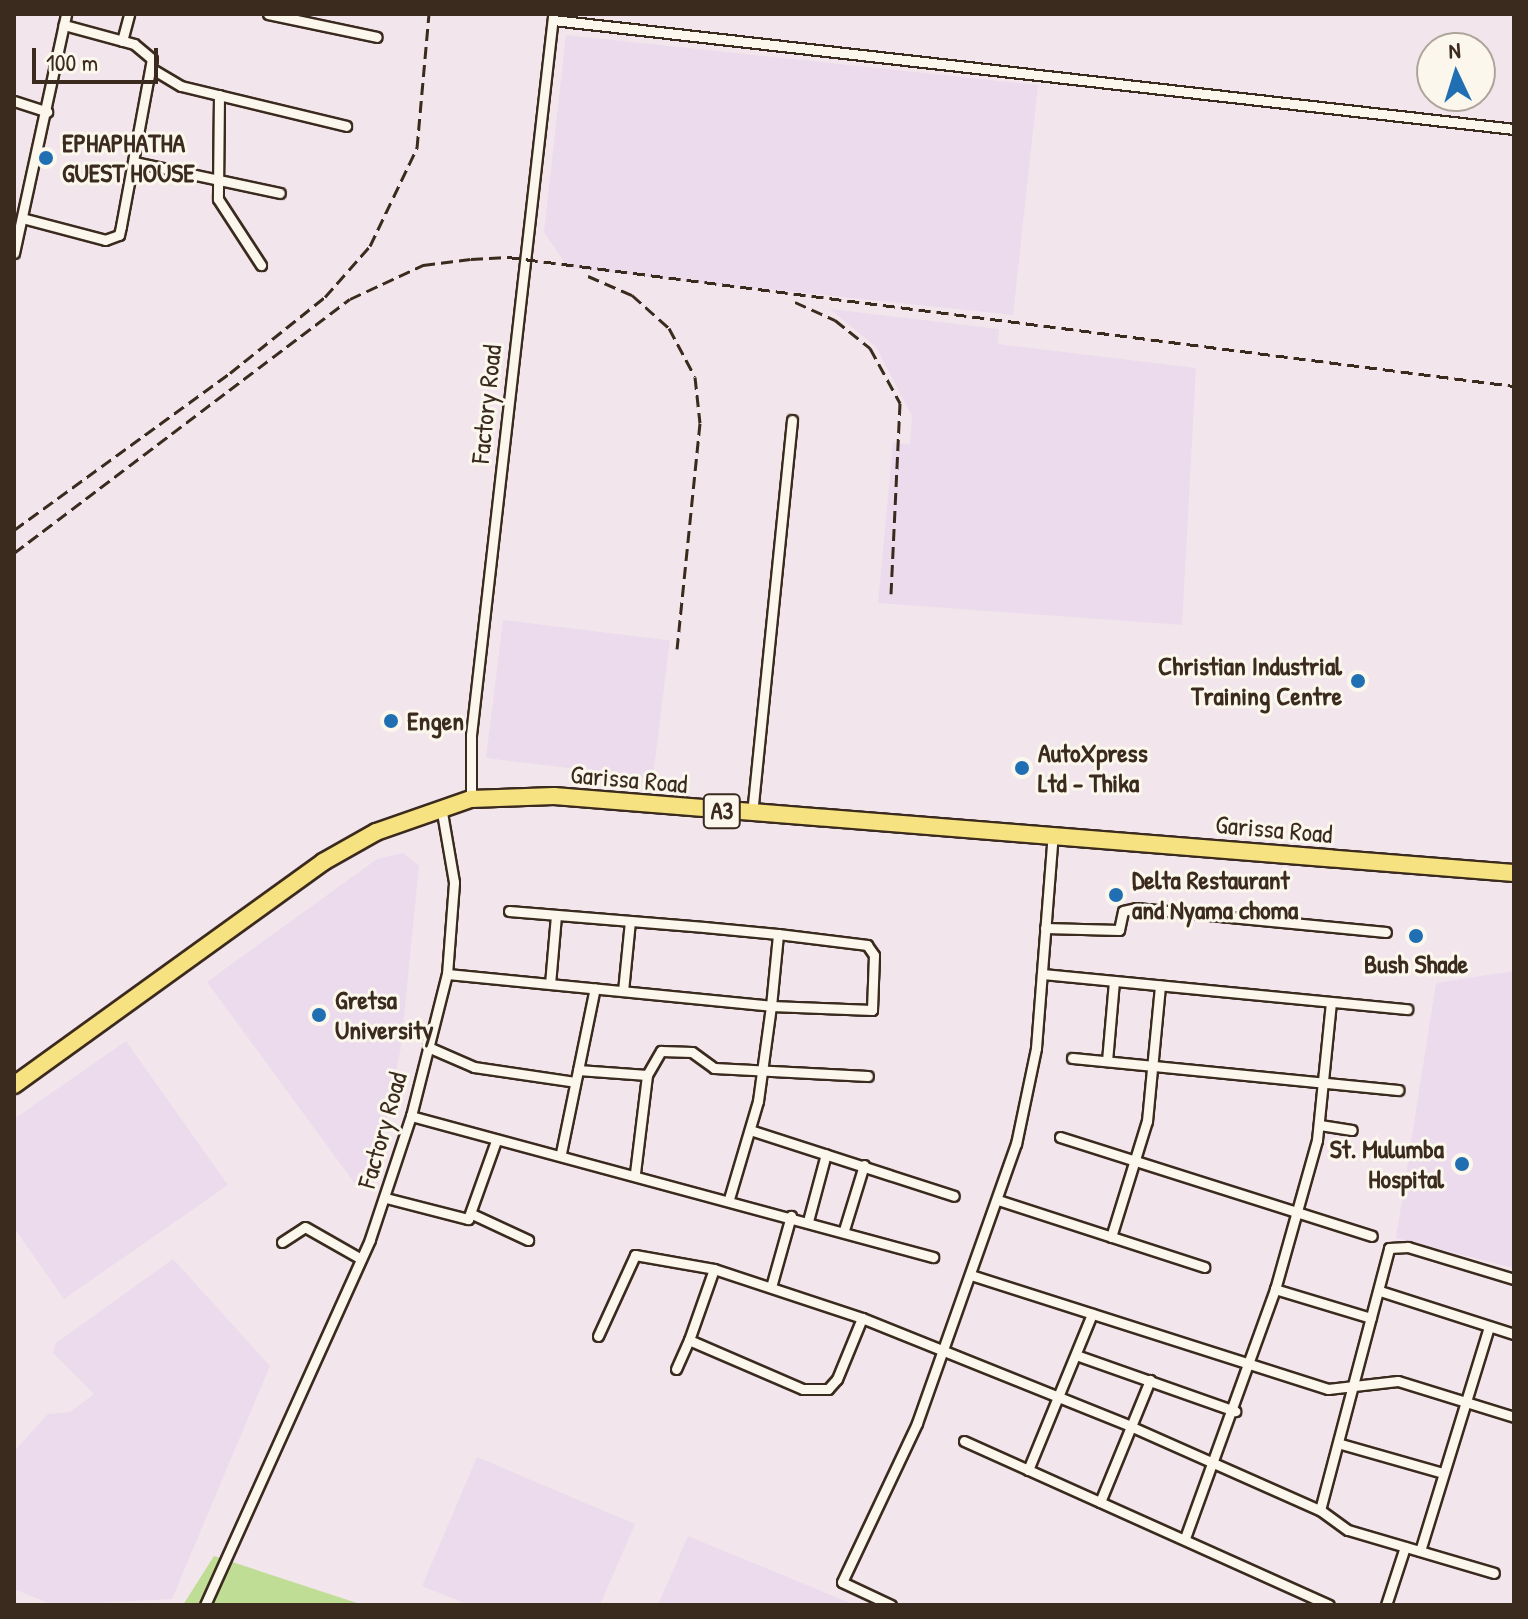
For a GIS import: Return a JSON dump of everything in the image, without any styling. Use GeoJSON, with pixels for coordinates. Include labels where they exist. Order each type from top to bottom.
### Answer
{"type":"FeatureCollection","features":[{"type":"Feature","properties":{"kind":"highway","name":"Garissa Road"},"geometry":{"type":"LineString","coordinates":[[14,1085],[323,862],[441,807],[471,799],[554,796],[1514,873]]}},
{"type":"Feature","properties":{"kind":"street"},"geometry":{"type":"LineString","coordinates":[[14,253],[66,14]]}},
{"type":"Feature","properties":{"kind":"street"},"geometry":{"type":"LineString","coordinates":[[122,41],[129,14]]}},
{"type":"Feature","properties":{"kind":"street"},"geometry":{"type":"LineString","coordinates":[[268,14],[377,37]]}},
{"type":"Feature","properties":{"kind":"street"},"geometry":{"type":"LineString","coordinates":[[553,17],[607,19],[1514,129]]}},
{"type":"Feature","properties":{"kind":"street","name":"Factory Road"},"geometry":{"type":"LineString","coordinates":[[471,799],[471,735],[553,17]]}},
{"type":"Feature","properties":{"kind":"street"},"geometry":{"type":"LineString","coordinates":[[22,218],[113,240],[135,162],[154,70],[146,50],[64,25]]}},
{"type":"Feature","properties":{"kind":"street"},"geometry":{"type":"LineString","coordinates":[[154,70],[219,95],[346,126]]}},
{"type":"Feature","properties":{"kind":"street"},"geometry":{"type":"LineString","coordinates":[[219,95],[215,181],[218,199],[261,265]]}},
{"type":"Feature","properties":{"kind":"street"},"geometry":{"type":"LineString","coordinates":[[14,101],[47,112]]}},
{"type":"Feature","properties":{"kind":"street"},"geometry":{"type":"LineString","coordinates":[[135,162],[280,193]]}},
{"type":"Feature","properties":{"kind":"street"},"geometry":{"type":"LineString","coordinates":[[752,814],[792,420]]}},
{"type":"Feature","properties":{"kind":"street","name":"Factory Road"},"geometry":{"type":"LineString","coordinates":[[205,1605],[361,1259],[386,1198],[411,1116],[447,974],[454,882],[441,807]]}},
{"type":"Feature","properties":{"kind":"street"},"geometry":{"type":"LineString","coordinates":[[891,1605],[842,1582],[945,1351],[974,1276],[1030,1088],[1053,834]]}},
{"type":"Feature","properties":{"kind":"street"},"geometry":{"type":"LineString","coordinates":[[1045,928],[1119,930],[1123,911],[1136,908],[1386,932]]}},
{"type":"Feature","properties":{"kind":"street"},"geometry":{"type":"LineString","coordinates":[[447,974],[771,1006],[867,1012],[875,1005],[872,948],[778,934],[509,911]]}},
{"type":"Feature","properties":{"kind":"street"},"geometry":{"type":"LineString","coordinates":[[550,984],[556,915]]}},
{"type":"Feature","properties":{"kind":"street"},"geometry":{"type":"LineString","coordinates":[[623,991],[630,921]]}},
{"type":"Feature","properties":{"kind":"street"},"geometry":{"type":"LineString","coordinates":[[729,1199],[764,1070],[778,934]]}},
{"type":"Feature","properties":{"kind":"street"},"geometry":{"type":"LineString","coordinates":[[1042,974],[1407,1009]]}},
{"type":"Feature","properties":{"kind":"street"},"geometry":{"type":"LineString","coordinates":[[1107,1061],[1114,981]]}},
{"type":"Feature","properties":{"kind":"street"},"geometry":{"type":"LineString","coordinates":[[1111,1237],[1134,1161],[1153,1064],[1160,986]]}},
{"type":"Feature","properties":{"kind":"street"},"geometry":{"type":"LineString","coordinates":[[561,1153],[595,988]]}},
{"type":"Feature","properties":{"kind":"street"},"geometry":{"type":"LineString","coordinates":[[1185,1538],[1251,1364],[1320,1125],[1331,1002]]}},
{"type":"Feature","properties":{"kind":"street"},"geometry":{"type":"LineString","coordinates":[[428,1047],[474,1067],[575,1082]]}},
{"type":"Feature","properties":{"kind":"street"},"geometry":{"type":"LineString","coordinates":[[635,1173],[647,1075],[667,1049],[698,1054],[714,1068],[868,1076]]}},
{"type":"Feature","properties":{"kind":"street"},"geometry":{"type":"LineString","coordinates":[[1072,1058],[1398,1090]]}},
{"type":"Feature","properties":{"kind":"street"},"geometry":{"type":"LineString","coordinates":[[578,1070],[647,1075]]}},
{"type":"Feature","properties":{"kind":"street"},"geometry":{"type":"LineString","coordinates":[[411,1116],[496,1141],[561,1153],[933,1257]]}},
{"type":"Feature","properties":{"kind":"street"},"geometry":{"type":"LineString","coordinates":[[1320,1125],[1352,1130]]}},
{"type":"Feature","properties":{"kind":"street"},"geometry":{"type":"LineString","coordinates":[[750,1130],[954,1196]]}},
{"type":"Feature","properties":{"kind":"street"},"geometry":{"type":"LineString","coordinates":[[1060,1137],[1372,1236]]}},
{"type":"Feature","properties":{"kind":"street"},"geometry":{"type":"LineString","coordinates":[[386,1198],[460,1220],[472,1214],[496,1141]]}},
{"type":"Feature","properties":{"kind":"street"},"geometry":{"type":"LineString","coordinates":[[808,1221],[826,1154]]}},
{"type":"Feature","properties":{"kind":"street"},"geometry":{"type":"LineString","coordinates":[[844,1230],[864,1165]]}},
{"type":"Feature","properties":{"kind":"street"},"geometry":{"type":"LineString","coordinates":[[998,1200],[1204,1267]]}},
{"type":"Feature","properties":{"kind":"street"},"geometry":{"type":"LineString","coordinates":[[472,1214],[528,1240]]}},
{"type":"Feature","properties":{"kind":"street"},"geometry":{"type":"LineString","coordinates":[[771,1287],[791,1216]]}},
{"type":"Feature","properties":{"kind":"street"},"geometry":{"type":"LineString","coordinates":[[282,1242],[305,1227],[361,1259]]}},
{"type":"Feature","properties":{"kind":"street"},"geometry":{"type":"LineString","coordinates":[[1320,1510],[1341,1444],[1352,1390],[1380,1291],[1385,1256],[1398,1245],[1514,1279]]}},
{"type":"Feature","properties":{"kind":"street"},"geometry":{"type":"LineString","coordinates":[[598,1336],[635,1255],[714,1269],[862,1318],[1130,1426],[1320,1510],[1339,1526],[1494,1573]]}},
{"type":"Feature","properties":{"kind":"street"},"geometry":{"type":"LineString","coordinates":[[676,1369],[714,1269]]}},
{"type":"Feature","properties":{"kind":"street"},"geometry":{"type":"LineString","coordinates":[[974,1276],[1251,1364],[1352,1390],[1398,1381],[1514,1417]]}},
{"type":"Feature","properties":{"kind":"street"},"geometry":{"type":"LineString","coordinates":[[1275,1289],[1371,1318]]}},
{"type":"Feature","properties":{"kind":"street"},"geometry":{"type":"LineString","coordinates":[[1380,1291],[1514,1334]]}},
{"type":"Feature","properties":{"kind":"street"},"geometry":{"type":"LineString","coordinates":[[1028,1470],[1092,1314]]}},
{"type":"Feature","properties":{"kind":"street"},"geometry":{"type":"LineString","coordinates":[[689,1340],[817,1391],[837,1379],[862,1318]]}},
{"type":"Feature","properties":{"kind":"street"},"geometry":{"type":"LineString","coordinates":[[1420,1551],[1489,1327]]}},
{"type":"Feature","properties":{"kind":"street"},"geometry":{"type":"LineString","coordinates":[[1076,1355],[1235,1411]]}},
{"type":"Feature","properties":{"kind":"street"},"geometry":{"type":"LineString","coordinates":[[1100,1502],[1150,1380]]}},
{"type":"Feature","properties":{"kind":"street"},"geometry":{"type":"LineString","coordinates":[[964,1441],[1329,1605]]}},
{"type":"Feature","properties":{"kind":"street"},"geometry":{"type":"LineString","coordinates":[[1341,1444],[1443,1473]]}},
{"type":"Feature","properties":{"kind":"street"},"geometry":{"type":"LineString","coordinates":[[1386,1605],[1405,1547]]}},
{"type":"Feature","properties":{"kind":"shaded area"},"geometry":{"type":"Polygon","coordinates":[[[566,35],[1038,85],[1013,315],[568,268],[544,232],[566,35]]]}},
{"type":"Feature","properties":{"kind":"shaded area"},"geometry":{"type":"Polygon","coordinates":[[[830,309],[999,329],[998,344],[1196,368],[1182,625],[878,603],[893,443],[910,444],[912,416],[876,347],[830,309]]]}},
{"type":"Feature","properties":{"kind":"shaded area"},"geometry":{"type":"Polygon","coordinates":[[[503,620],[670,640],[653,778],[486,758],[503,620]]]}},
{"type":"Feature","properties":{"kind":"shaded area","name":"Gretsa University"},"geometry":{"type":"Polygon","coordinates":[[[403,853],[419,866],[401,1047],[373,1186],[358,1188],[207,982],[377,859],[403,853]]]}},
{"type":"Feature","properties":{"kind":"shaded area","name":"St. Mulumba Hospital"},"geometry":{"type":"Polygon","coordinates":[[[1514,971],[1514,1268],[1396,1238],[1436,983],[1514,971]]]}},
{"type":"Feature","properties":{"kind":"shaded area"},"geometry":{"type":"Polygon","coordinates":[[[126,1041],[228,1185],[64,1299],[14,1228],[14,1119],[126,1041]]]}},
{"type":"Feature","properties":{"kind":"shaded area"},"geometry":{"type":"Polygon","coordinates":[[[173,1259],[270,1366],[172,1599],[53,1605],[14,1589],[14,1451],[48,1414],[70,1412],[94,1394],[53,1353],[56,1343],[173,1259]]]}},
{"type":"Feature","properties":{"kind":"shaded area"},"geometry":{"type":"Polygon","coordinates":[[[477,1457],[635,1524],[600,1605],[469,1605],[422,1586],[477,1457]]]}},
{"type":"Feature","properties":{"kind":"shaded area"},"geometry":{"type":"Polygon","coordinates":[[[688,1536],[855,1605],[658,1605],[688,1536]]]}},
{"type":"Feature","properties":{"kind":"green space"},"geometry":{"type":"Polygon","coordinates":[[[214,1556],[363,1605],[183,1605],[214,1556]]]}},
{"type":"Feature","properties":{"kind":"railway"},"geometry":{"type":"LineString","coordinates":[[14,530],[230,373],[325,297],[370,246],[417,148],[429,14]]}},
{"type":"Feature","properties":{"kind":"railway"},"geometry":{"type":"LineString","coordinates":[[14,553],[350,299],[423,265],[471,259],[508,257],[1514,386]]}},
{"type":"Feature","properties":{"kind":"railway"},"geometry":{"type":"LineString","coordinates":[[588,276],[632,295],[669,328],[695,377],[700,423],[677,649]]}},
{"type":"Feature","properties":{"kind":"railway"},"geometry":{"type":"LineString","coordinates":[[795,302],[835,320],[870,348],[900,403],[891,594]]}},
{"type":"Feature","properties":{"kind":"place","name":"EPHAPHATHA GUEST HOUSE"},"geometry":{"type":"Point","coordinates":[46,158]}},
{"type":"Feature","properties":{"kind":"place","name":"Christian Industrial Training Centre"},"geometry":{"type":"Point","coordinates":[1358,681]}},
{"type":"Feature","properties":{"kind":"place","name":"Engen"},"geometry":{"type":"Point","coordinates":[391,721]}},
{"type":"Feature","properties":{"kind":"place","name":"AutoXpress Ltd - Thika"},"geometry":{"type":"Point","coordinates":[1022,768]}},
{"type":"Feature","properties":{"kind":"place","name":"Delta Restaurant and Nyama choma"},"geometry":{"type":"Point","coordinates":[1116,895]}},
{"type":"Feature","properties":{"kind":"place","name":"Bush Shade"},"geometry":{"type":"Point","coordinates":[1416,936]}},
{"type":"Feature","properties":{"kind":"place","name":"Gretsa University"},"geometry":{"type":"Point","coordinates":[319,1015]}},
{"type":"Feature","properties":{"kind":"place","name":"St. Mulumba Hospital"},"geometry":{"type":"Point","coordinates":[1462,1164]}}]}
